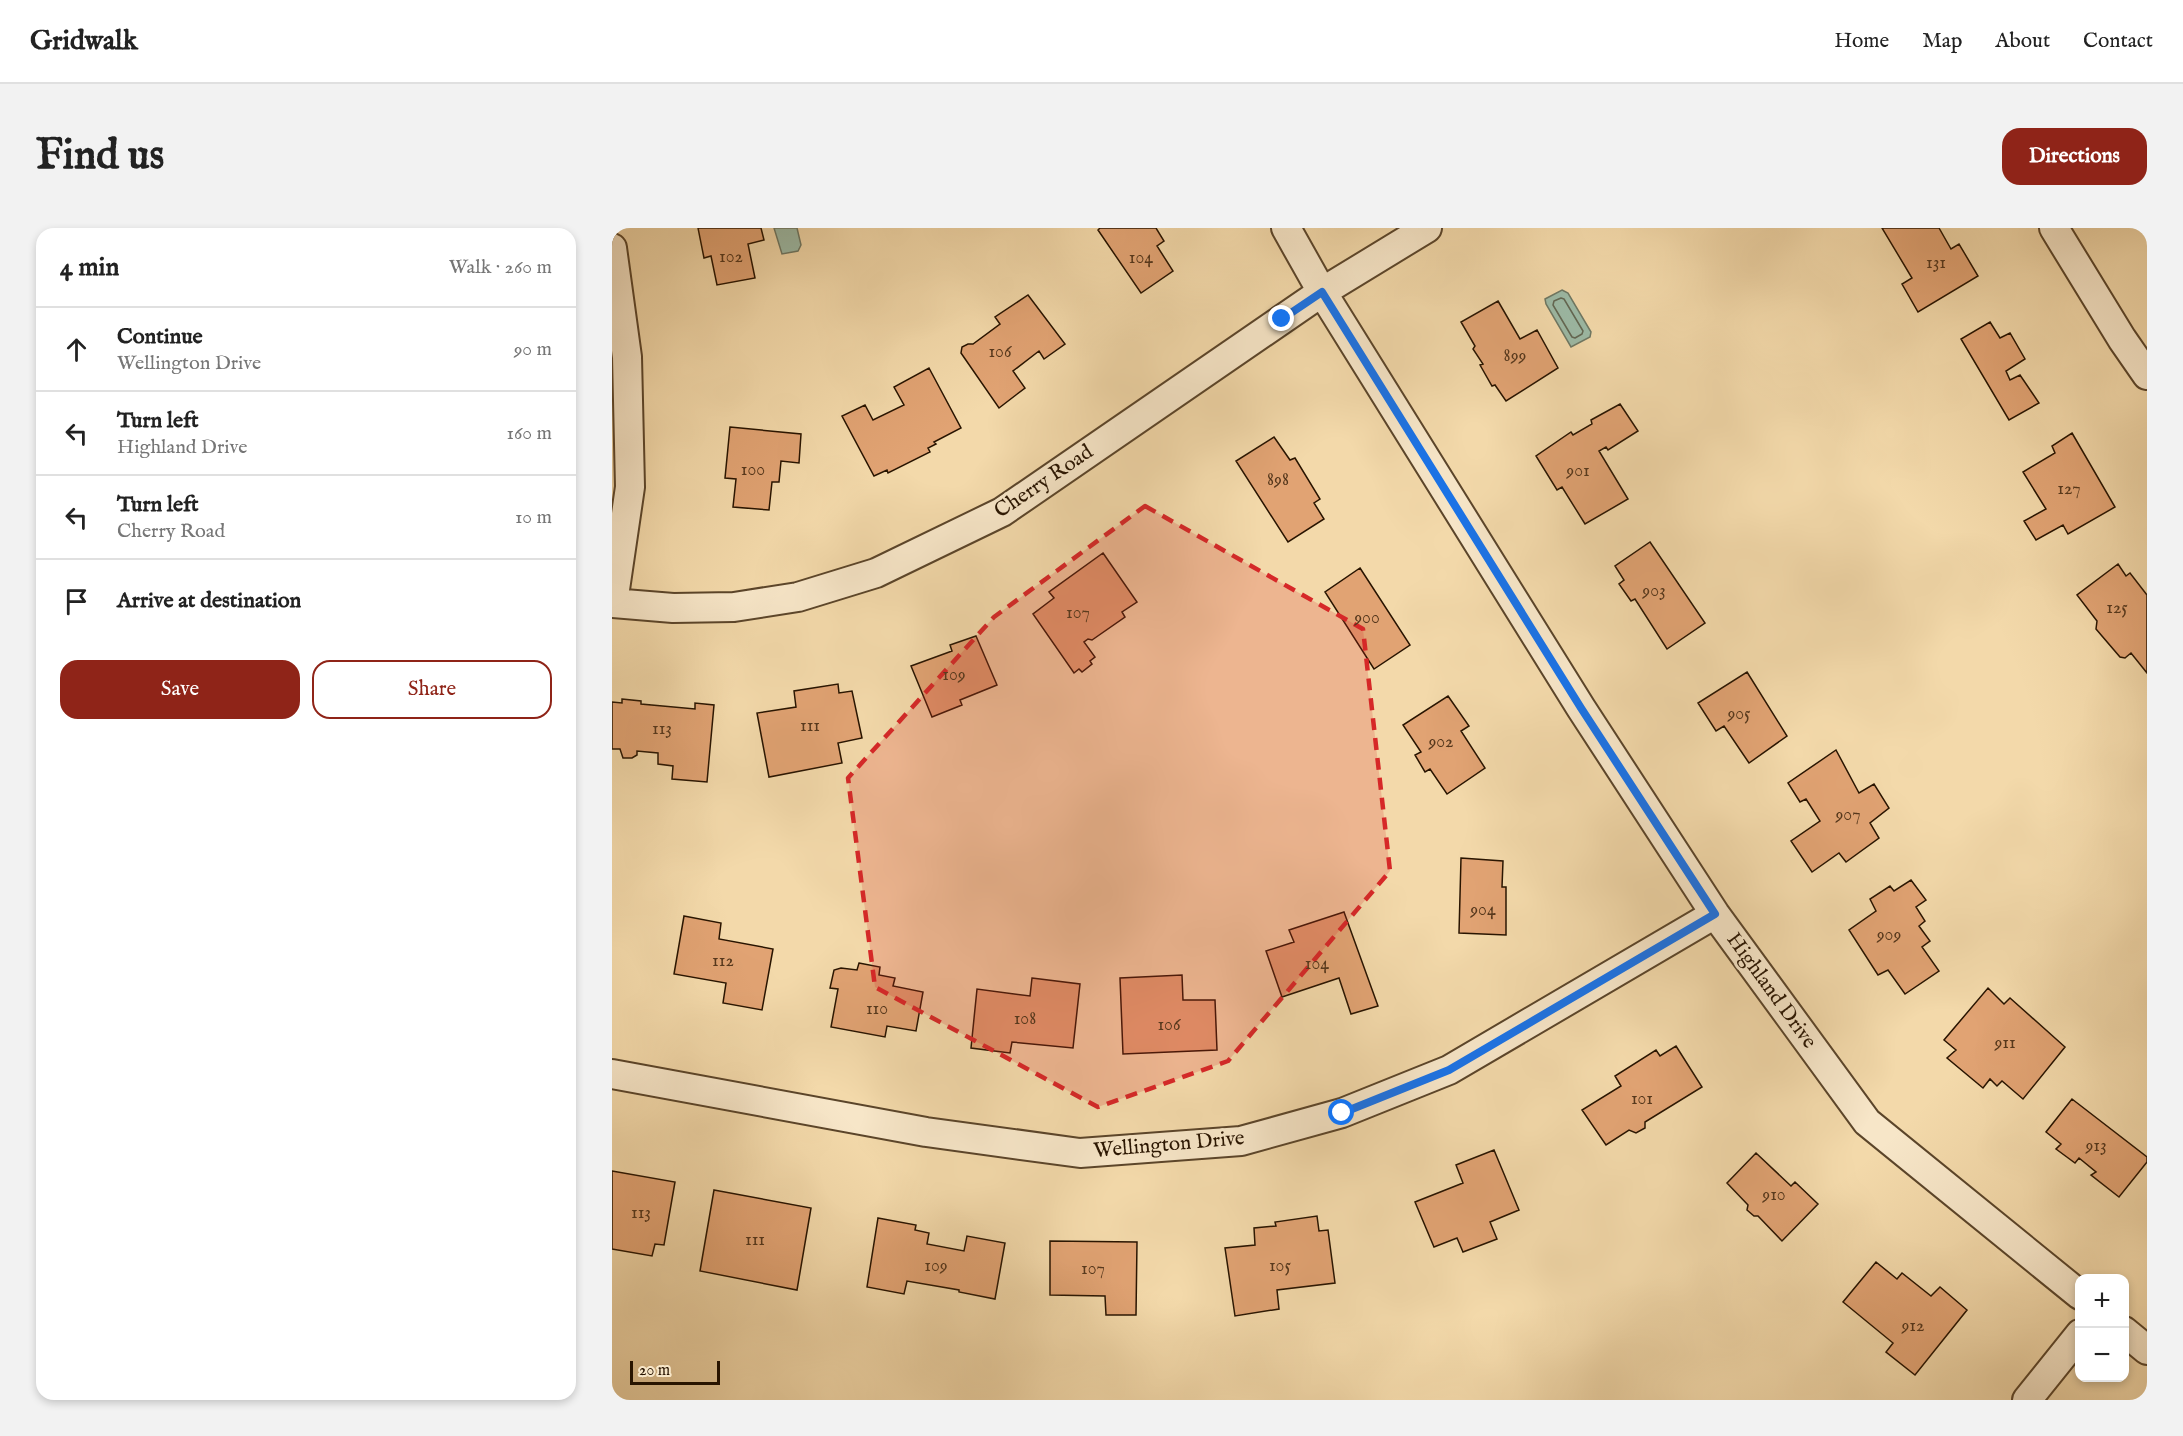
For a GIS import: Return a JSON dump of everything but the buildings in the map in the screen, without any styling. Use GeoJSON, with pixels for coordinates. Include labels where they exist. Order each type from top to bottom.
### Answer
{"type":"FeatureCollection","features":[{"type":"Feature","properties":{"kind":"street","name":"Highland Drive"},"geometry":{"type":"LineString","coordinates":[[1286,228],[1322,292],[1581,708],[1715,914],[1867,1122],[2075,1292]]}},
{"type":"Feature","properties":{"kind":"street","name":"Cherry Road"},"geometry":{"type":"LineString","coordinates":[[612,603],[673,608],[734,607],[798,597],[876,573],[1002,512],[1322,292],[1427,228]]}},
{"type":"Feature","properties":{"kind":"street"},"geometry":{"type":"LineString","coordinates":[[2054,228],[2122,339],[2147,375]]}},
{"type":"Feature","properties":{"kind":"street"},"geometry":{"type":"LineString","coordinates":[[612,248],[627,357],[630,487],[612,603]]}},
{"type":"Feature","properties":{"kind":"street","name":"Wellington Drive"},"geometry":{"type":"LineString","coordinates":[[612,1074],[926,1132],[1080,1153],[1241,1141],[1342,1113],[1449,1070],[1715,914]]}},
{"type":"Feature","properties":{"kind":"street"},"geometry":{"type":"LineString","coordinates":[[2129,1335],[2147,1350]]}},
{"type":"Feature","properties":{"kind":"street"},"geometry":{"type":"LineString","coordinates":[[2027,1400],[2075,1339]]}},
{"type":"Feature","properties":{"kind":"highlighted area"},"geometry":{"type":"Polygon","coordinates":[[[1145,506],[1363,629],[1390,871],[1228,1061],[1098,1107],[875,987],[848,778],[994,617],[1145,506]]]}},
{"type":"Feature","properties":{"kind":"water"},"geometry":{"type":"Polygon","coordinates":[[[774,228],[797,228],[801,245],[798,251],[782,254],[774,228]]]}},
{"type":"Feature","properties":{"kind":"water"},"geometry":{"type":"Polygon","coordinates":[[[1562,290],[1568,293],[1591,332],[1590,337],[1571,347],[1545,299],[1562,290]]]}},
{"type":"Feature","properties":{"kind":"route"},"geometry":{"type":"LineString","coordinates":[[1282,319],[1322,292],[1581,708],[1715,914],[1449,1070],[1342,1113]]}}]}
